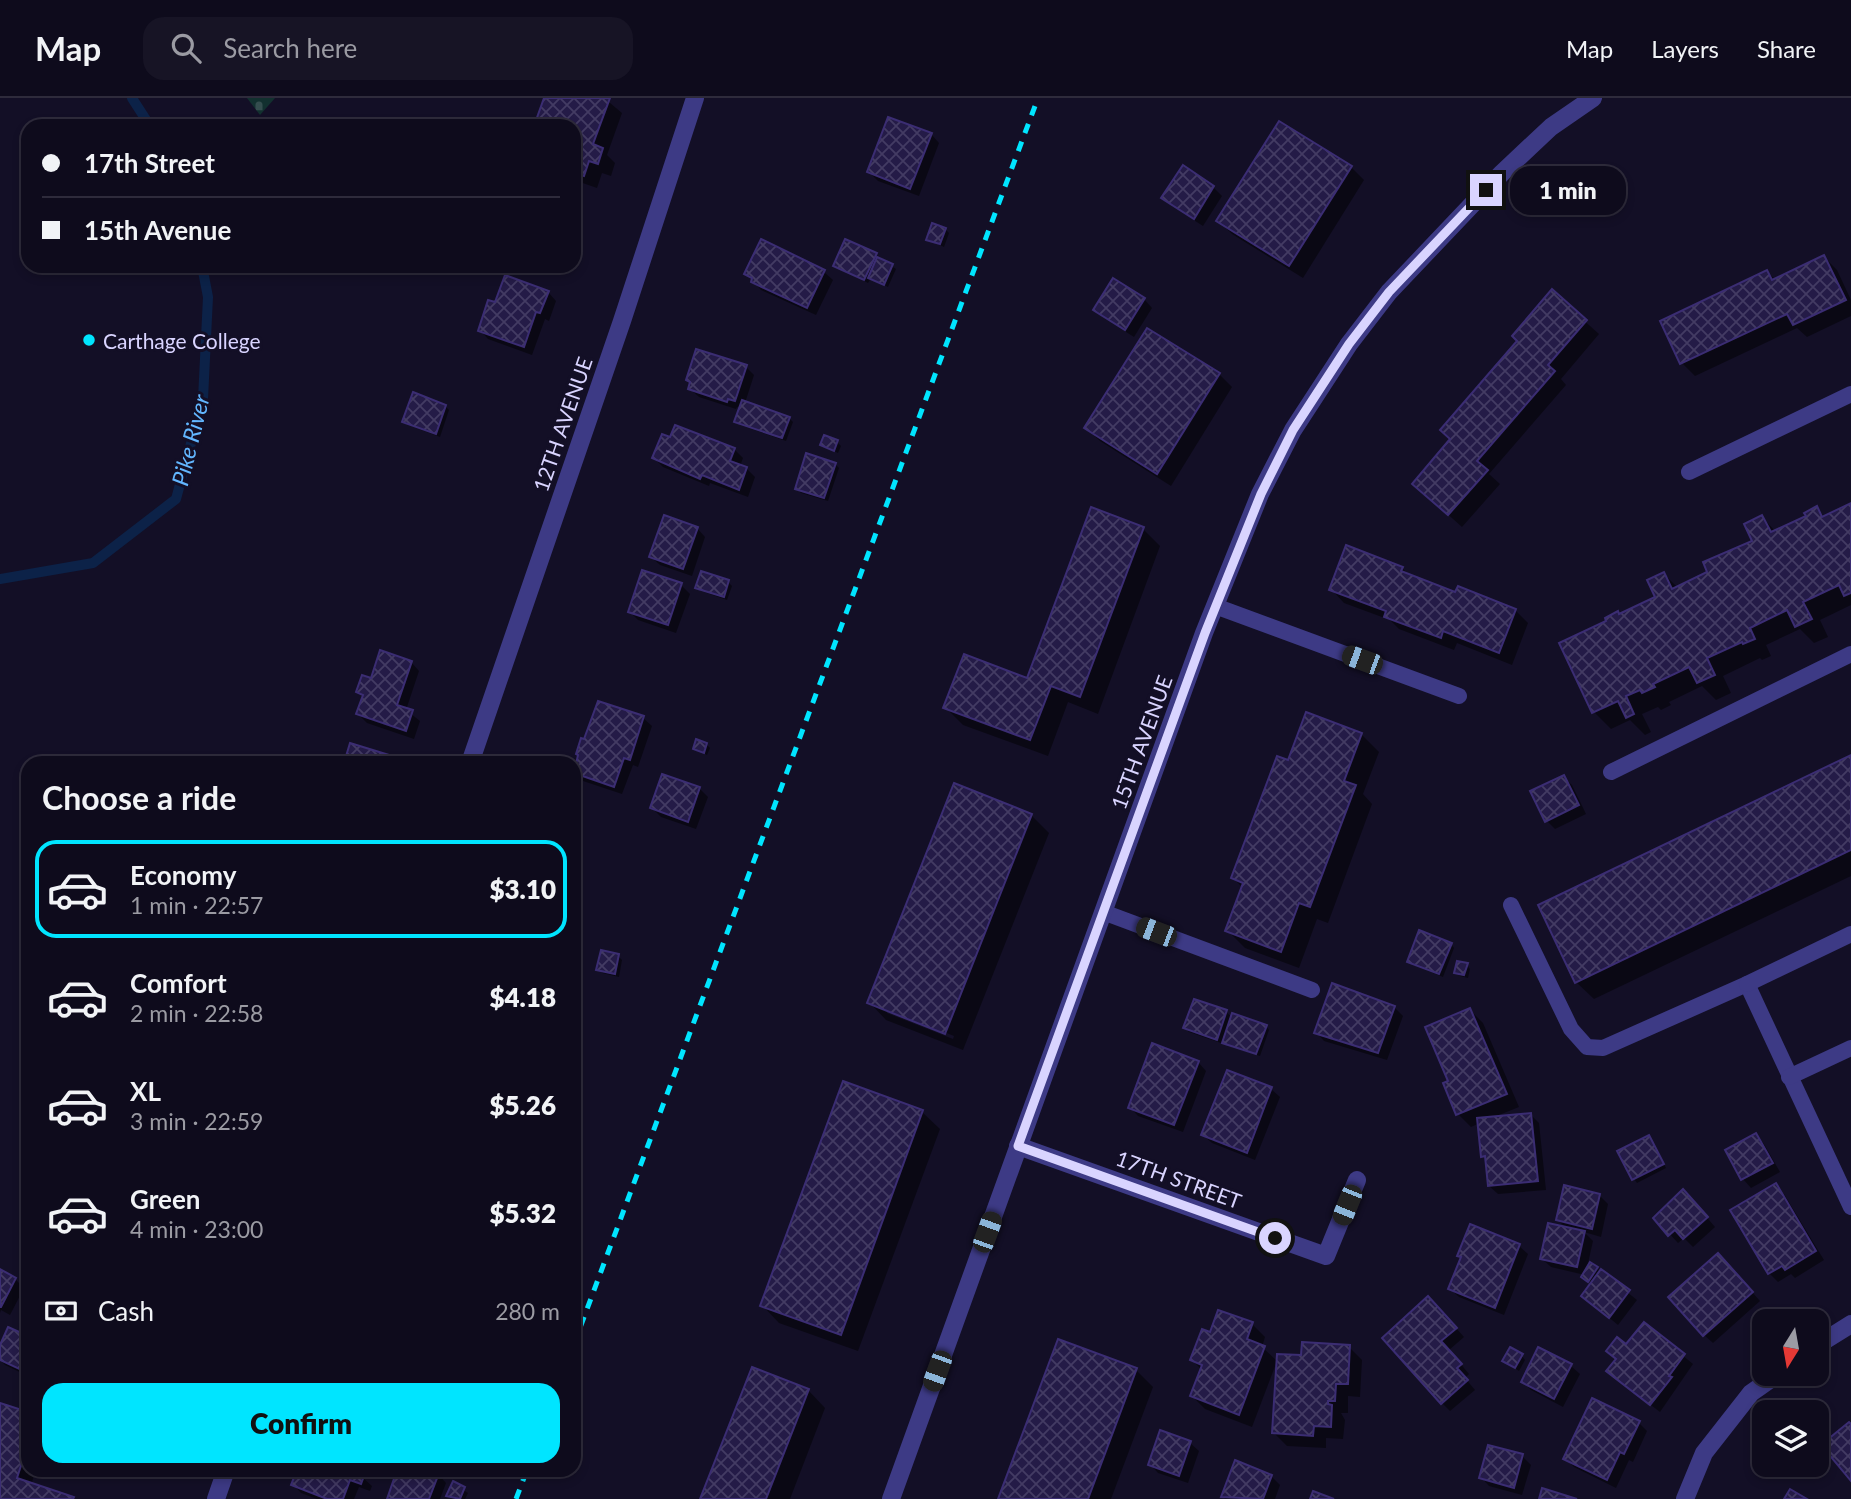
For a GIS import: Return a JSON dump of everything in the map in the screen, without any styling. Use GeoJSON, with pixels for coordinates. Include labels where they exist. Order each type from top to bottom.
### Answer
{"type":"FeatureCollection","features":[{"type":"Feature","properties":{"kind":"street","name":"12TH AVENUE"},"geometry":{"type":"LineString","coordinates":[[472,756],[622,321],[695,98]]}},
{"type":"Feature","properties":{"kind":"street","name":"15TH AVENUE"},"geometry":{"type":"LineString","coordinates":[[891,1499],[1216,606],[1271,472],[1293,430],[1349,344],[1389,292],[1502,173],[1550,127],[1593,98]]}},
{"type":"Feature","properties":{"kind":"street","name":"17TH STREET"},"geometry":{"type":"LineString","coordinates":[[1018,1146],[1326,1256],[1357,1180]]}},
{"type":"Feature","properties":{"kind":"street"},"geometry":{"type":"LineString","coordinates":[[1829,1338],[1851,1324]]}},
{"type":"Feature","properties":{"kind":"street"},"geometry":{"type":"LineString","coordinates":[[1685,1499],[1704,1453],[1751,1393],[1761,1386]]}},
{"type":"Feature","properties":{"kind":"street"},"geometry":{"type":"LineString","coordinates":[[216,1499],[224,1477]]}},
{"type":"Feature","properties":{"kind":"lane"},"geometry":{"type":"LineString","coordinates":[[1689,472],[1851,394]]}},
{"type":"Feature","properties":{"kind":"lane"},"geometry":{"type":"LineString","coordinates":[[1216,606],[1459,696]]}},
{"type":"Feature","properties":{"kind":"lane"},"geometry":{"type":"LineString","coordinates":[[1611,772],[1851,654]]}},
{"type":"Feature","properties":{"kind":"lane"},"geometry":{"type":"LineString","coordinates":[[1511,905],[1571,1029],[1587,1047],[1603,1048],[1851,934]]}},
{"type":"Feature","properties":{"kind":"lane"},"geometry":{"type":"LineString","coordinates":[[1103,912],[1312,990]]}},
{"type":"Feature","properties":{"kind":"lane"},"geometry":{"type":"LineString","coordinates":[[1747,984],[1851,1207]]}},
{"type":"Feature","properties":{"kind":"lane"},"geometry":{"type":"LineString","coordinates":[[1789,1077],[1851,1048]]}},
{"type":"Feature","properties":{"kind":"green space"},"geometry":{"type":"Polygon","coordinates":[[[247,98],[275,98],[260,115],[247,98]]]}},
{"type":"Feature","properties":{"kind":"building"},"geometry":{"type":"Polygon","coordinates":[[[544,98],[610,98],[593,144],[603,148],[598,164],[589,161],[584,176],[581,175],[581,119],[536,119],[544,98]]]}},
{"type":"Feature","properties":{"kind":"building"},"geometry":{"type":"Polygon","coordinates":[[[888,117],[932,133],[910,189],[867,172],[888,117]]]}},
{"type":"Feature","properties":{"kind":"building"},"geometry":{"type":"Polygon","coordinates":[[[1279,121],[1352,166],[1289,266],[1216,221],[1279,121]]]}},
{"type":"Feature","properties":{"kind":"building"},"geometry":{"type":"Polygon","coordinates":[[[1183,165],[1214,186],[1194,219],[1161,198],[1183,165]]]}},
{"type":"Feature","properties":{"kind":"building"},"geometry":{"type":"Polygon","coordinates":[[[932,223],[946,228],[940,244],[926,240],[932,223]]]}},
{"type":"Feature","properties":{"kind":"building"},"geometry":{"type":"Polygon","coordinates":[[[761,239],[825,270],[807,308],[751,282],[752,278],[744,274],[761,239]]]}},
{"type":"Feature","properties":{"kind":"building"},"geometry":{"type":"Polygon","coordinates":[[[845,239],[877,253],[864,280],[833,266],[845,239]]]}},
{"type":"Feature","properties":{"kind":"building"},"geometry":{"type":"Polygon","coordinates":[[[1824,255],[1846,300],[1793,325],[1787,314],[1680,364],[1660,321],[1767,270],[1772,280],[1824,255]]]}},
{"type":"Feature","properties":{"kind":"building"},"geometry":{"type":"Polygon","coordinates":[[[877,257],[893,264],[884,285],[868,278],[877,257]]]}},
{"type":"Feature","properties":{"kind":"building"},"geometry":{"type":"Polygon","coordinates":[[[505,275],[549,291],[540,313],[536,312],[524,347],[478,331],[488,300],[495,302],[505,275]]]}},
{"type":"Feature","properties":{"kind":"building"},"geometry":{"type":"Polygon","coordinates":[[[1113,278],[1145,298],[1125,330],[1093,310],[1113,278]]]}},
{"type":"Feature","properties":{"kind":"building"},"geometry":{"type":"Polygon","coordinates":[[[1552,289],[1587,320],[1548,365],[1555,371],[1477,461],[1488,470],[1448,515],[1412,484],[1450,439],[1440,430],[1517,341],[1512,336],[1552,289]]]}},
{"type":"Feature","properties":{"kind":"building"},"geometry":{"type":"Polygon","coordinates":[[[1147,328],[1220,373],[1157,474],[1084,428],[1147,328]]]}},
{"type":"Feature","properties":{"kind":"building"},"geometry":{"type":"Polygon","coordinates":[[[696,349],[747,365],[735,401],[728,399],[727,402],[688,389],[690,382],[686,380],[696,349]]]}},
{"type":"Feature","properties":{"kind":"building"},"geometry":{"type":"Polygon","coordinates":[[[413,392],[446,405],[436,434],[402,422],[413,392]]]}},
{"type":"Feature","properties":{"kind":"building"},"geometry":{"type":"Polygon","coordinates":[[[742,400],[790,417],[782,438],[734,422],[742,400]]]}},
{"type":"Feature","properties":{"kind":"building"},"geometry":{"type":"Polygon","coordinates":[[[675,425],[735,448],[730,461],[747,467],[739,490],[702,475],[700,479],[652,458],[662,434],[670,437],[675,425]]]}},
{"type":"Feature","properties":{"kind":"building"},"geometry":{"type":"Polygon","coordinates":[[[824,435],[838,440],[834,451],[820,445],[824,435]]]}},
{"type":"Feature","properties":{"kind":"building"},"geometry":{"type":"Polygon","coordinates":[[[806,453],[836,463],[824,498],[795,489],[806,453]]]}},
{"type":"Feature","properties":{"kind":"building"},"geometry":{"type":"Polygon","coordinates":[[[1851,503],[1851,593],[1844,596],[1839,585],[1803,602],[1812,619],[1795,627],[1787,610],[1750,628],[1755,639],[1707,658],[1715,675],[1697,683],[1689,667],[1653,684],[1655,687],[1642,693],[1640,690],[1626,696],[1634,714],[1626,718],[1618,701],[1592,713],[1559,643],[1606,621],[1605,618],[1618,611],[1619,614],[1655,597],[1647,580],[1664,572],[1672,589],[1707,572],[1703,562],[1752,541],[1744,524],[1762,515],[1771,532],[1806,516],[1804,513],[1817,506],[1822,517],[1851,503]]]}},
{"type":"Feature","properties":{"kind":"building"},"geometry":{"type":"Polygon","coordinates":[[[1091,507],[1144,527],[1080,697],[1051,686],[1030,740],[943,708],[964,654],[1027,678],[1091,507]]]}},
{"type":"Feature","properties":{"kind":"building"},"geometry":{"type":"Polygon","coordinates":[[[664,515],[698,527],[683,569],[649,557],[664,515]]]}},
{"type":"Feature","properties":{"kind":"building"},"geometry":{"type":"Polygon","coordinates":[[[1346,545],[1403,567],[1401,571],[1455,592],[1458,586],[1516,609],[1499,653],[1443,631],[1441,638],[1384,617],[1386,611],[1329,590],[1346,545]]]}},
{"type":"Feature","properties":{"kind":"building"},"geometry":{"type":"Polygon","coordinates":[[[642,570],[682,583],[668,625],[628,612],[642,570]]]}},
{"type":"Feature","properties":{"kind":"building"},"geometry":{"type":"Polygon","coordinates":[[[701,571],[729,580],[724,597],[695,588],[701,571]]]}},
{"type":"Feature","properties":{"kind":"building"},"geometry":{"type":"Polygon","coordinates":[[[380,650],[412,661],[397,705],[413,710],[406,731],[356,714],[363,695],[356,692],[362,675],[371,678],[380,650]]]}},
{"type":"Feature","properties":{"kind":"building"},"geometry":{"type":"Polygon","coordinates":[[[598,701],[644,716],[630,760],[624,758],[614,787],[581,775],[581,756],[576,754],[581,738],[584,739],[598,701]]]}},
{"type":"Feature","properties":{"kind":"building"},"geometry":{"type":"Polygon","coordinates":[[[1306,712],[1362,733],[1344,781],[1356,785],[1310,907],[1299,903],[1281,952],[1225,931],[1243,883],[1231,878],[1277,756],[1288,760],[1306,712]]]}},
{"type":"Feature","properties":{"kind":"building"},"geometry":{"type":"Polygon","coordinates":[[[696,739],[707,743],[704,753],[693,749],[696,739]]]}},
{"type":"Feature","properties":{"kind":"building"},"geometry":{"type":"Polygon","coordinates":[[[350,743],[389,755],[389,756],[346,756],[350,743]]]}},
{"type":"Feature","properties":{"kind":"building"},"geometry":{"type":"Polygon","coordinates":[[[1851,755],[1851,850],[1575,983],[1538,905],[1851,755]]]}},
{"type":"Feature","properties":{"kind":"building"},"geometry":{"type":"Polygon","coordinates":[[[662,774],[700,787],[688,822],[650,808],[662,774]]]}},
{"type":"Feature","properties":{"kind":"building"},"geometry":{"type":"Polygon","coordinates":[[[1564,775],[1579,805],[1545,822],[1530,791],[1564,775]]]}},
{"type":"Feature","properties":{"kind":"building"},"geometry":{"type":"Polygon","coordinates":[[[954,783],[1032,814],[945,1034],[867,1003],[954,783]]]}},
{"type":"Feature","properties":{"kind":"building"},"geometry":{"type":"Polygon","coordinates":[[[1419,930],[1452,943],[1439,974],[1407,962],[1419,930]]]}},
{"type":"Feature","properties":{"kind":"building"},"geometry":{"type":"Polygon","coordinates":[[[601,950],[619,954],[615,974],[596,970],[601,950]]]}},
{"type":"Feature","properties":{"kind":"building"},"geometry":{"type":"Polygon","coordinates":[[[1457,961],[1468,963],[1464,975],[1454,973],[1457,961]]]}},
{"type":"Feature","properties":{"kind":"building"},"geometry":{"type":"Polygon","coordinates":[[[1332,983],[1395,1006],[1378,1053],[1314,1033],[1332,983]]]}},
{"type":"Feature","properties":{"kind":"building"},"geometry":{"type":"Polygon","coordinates":[[[1194,999],[1227,1010],[1217,1040],[1183,1028],[1194,999]]]}},
{"type":"Feature","properties":{"kind":"building"},"geometry":{"type":"Polygon","coordinates":[[[1470,1008],[1507,1094],[1456,1115],[1443,1083],[1448,1081],[1425,1027],[1470,1008]]]}},
{"type":"Feature","properties":{"kind":"building"},"geometry":{"type":"Polygon","coordinates":[[[1232,1013],[1267,1025],[1256,1054],[1222,1043],[1232,1013]]]}},
{"type":"Feature","properties":{"kind":"building"},"geometry":{"type":"Polygon","coordinates":[[[1152,1043],[1199,1061],[1174,1125],[1128,1108],[1152,1043]]]}},
{"type":"Feature","properties":{"kind":"building"},"geometry":{"type":"Polygon","coordinates":[[[1227,1070],[1272,1087],[1247,1153],[1201,1135],[1227,1070]]]}},
{"type":"Feature","properties":{"kind":"building"},"geometry":{"type":"Polygon","coordinates":[[[843,1081],[923,1110],[841,1335],[760,1306],[843,1081]]]}},
{"type":"Feature","properties":{"kind":"building"},"geometry":{"type":"Polygon","coordinates":[[[1531,1113],[1538,1181],[1488,1186],[1485,1156],[1481,1157],[1477,1118],[1531,1113]]]}},
{"type":"Feature","properties":{"kind":"building"},"geometry":{"type":"Polygon","coordinates":[[[1756,1133],[1773,1163],[1741,1180],[1725,1150],[1756,1133]]]}},
{"type":"Feature","properties":{"kind":"building"},"geometry":{"type":"Polygon","coordinates":[[[1649,1135],[1664,1164],[1632,1180],[1617,1151],[1649,1135]]]}},
{"type":"Feature","properties":{"kind":"building"},"geometry":{"type":"Polygon","coordinates":[[[1776,1183],[1816,1251],[1785,1270],[1782,1266],[1768,1274],[1730,1210],[1776,1183]]]}},
{"type":"Feature","properties":{"kind":"building"},"geometry":{"type":"Polygon","coordinates":[[[1564,1185],[1600,1194],[1592,1229],[1556,1220],[1564,1185]]]}},
{"type":"Feature","properties":{"kind":"building"},"geometry":{"type":"Polygon","coordinates":[[[1683,1189],[1708,1217],[1683,1239],[1675,1230],[1668,1236],[1653,1218],[1683,1189]]]}},
{"type":"Feature","properties":{"kind":"building"},"geometry":{"type":"Polygon","coordinates":[[[1548,1223],[1585,1231],[1577,1267],[1540,1259],[1548,1223]]]}},
{"type":"Feature","properties":{"kind":"building"},"geometry":{"type":"Polygon","coordinates":[[[1470,1224],[1520,1244],[1495,1308],[1448,1289],[1470,1224]]]}},
{"type":"Feature","properties":{"kind":"building"},"geometry":{"type":"Polygon","coordinates":[[[1718,1253],[1753,1292],[1703,1336],[1668,1297],[1718,1253]]]}},
{"type":"Feature","properties":{"kind":"building"},"geometry":{"type":"Polygon","coordinates":[[[1590,1262],[1598,1267],[1588,1282],[1581,1277],[1590,1262]]]}},
{"type":"Feature","properties":{"kind":"building"},"geometry":{"type":"Polygon","coordinates":[[[0,1269],[16,1278],[1,1307],[0,1307],[0,1269]]]}},
{"type":"Feature","properties":{"kind":"building"},"geometry":{"type":"Polygon","coordinates":[[[1601,1269],[1630,1290],[1609,1318],[1581,1296],[1601,1269]]]}},
{"type":"Feature","properties":{"kind":"building"},"geometry":{"type":"Polygon","coordinates":[[[1428,1296],[1457,1328],[1441,1341],[1462,1364],[1457,1368],[1468,1380],[1441,1404],[1382,1338],[1428,1296]]]}},
{"type":"Feature","properties":{"kind":"building"},"geometry":{"type":"Polygon","coordinates":[[[1218,1310],[1253,1322],[1247,1339],[1265,1346],[1239,1415],[1190,1396],[1202,1365],[1190,1360],[1202,1329],[1210,1332],[1218,1310]]]}},
{"type":"Feature","properties":{"kind":"building"},"geometry":{"type":"Polygon","coordinates":[[[1644,1322],[1685,1354],[1669,1376],[1672,1377],[1650,1405],[1606,1371],[1616,1359],[1606,1351],[1617,1337],[1626,1344],[1644,1322]]]}},
{"type":"Feature","properties":{"kind":"building"},"geometry":{"type":"Polygon","coordinates":[[[8,1327],[21,1333],[21,1370],[0,1360],[0,1345],[8,1327]]]}},
{"type":"Feature","properties":{"kind":"building"},"geometry":{"type":"Polygon","coordinates":[[[1058,1339],[1137,1368],[1088,1499],[998,1499],[1058,1339]]]}},
{"type":"Feature","properties":{"kind":"building"},"geometry":{"type":"Polygon","coordinates":[[[1302,1342],[1350,1345],[1348,1384],[1336,1384],[1335,1401],[1328,1401],[1328,1404],[1332,1405],[1331,1427],[1314,1426],[1313,1436],[1272,1433],[1277,1354],[1301,1355],[1302,1342]]]}},
{"type":"Feature","properties":{"kind":"building"},"geometry":{"type":"Polygon","coordinates":[[[1510,1347],[1523,1354],[1515,1368],[1502,1361],[1510,1347]]]}},
{"type":"Feature","properties":{"kind":"building"},"geometry":{"type":"Polygon","coordinates":[[[1538,1347],[1572,1364],[1554,1399],[1521,1382],[1538,1347]]]}},
{"type":"Feature","properties":{"kind":"building"},"geometry":{"type":"Polygon","coordinates":[[[752,1367],[809,1389],[766,1499],[700,1499],[752,1367]]]}},
{"type":"Feature","properties":{"kind":"building"},"geometry":{"type":"Polygon","coordinates":[[[1592,1398],[1640,1421],[1624,1454],[1620,1452],[1607,1480],[1563,1459],[1592,1398]]]}},
{"type":"Feature","properties":{"kind":"building"},"geometry":{"type":"Polygon","coordinates":[[[0,1403],[21,1410],[21,1466],[17,1478],[74,1497],[0,1499],[0,1403]]]}},
{"type":"Feature","properties":{"kind":"building"},"geometry":{"type":"Polygon","coordinates":[[[1849,1422],[1851,1424],[1851,1481],[1829,1455],[1829,1438],[1849,1422]]]}},
{"type":"Feature","properties":{"kind":"building"},"geometry":{"type":"Polygon","coordinates":[[[1160,1430],[1191,1441],[1179,1476],[1148,1465],[1160,1430]]]}},
{"type":"Feature","properties":{"kind":"building"},"geometry":{"type":"Polygon","coordinates":[[[1488,1445],[1523,1454],[1514,1488],[1479,1478],[1488,1445]]]}},
{"type":"Feature","properties":{"kind":"building"},"geometry":{"type":"Polygon","coordinates":[[[1235,1460],[1272,1475],[1263,1499],[1221,1497],[1235,1460]]]}},
{"type":"Feature","properties":{"kind":"building"},"geometry":{"type":"Polygon","coordinates":[[[294,1477],[364,1477],[361,1484],[350,1480],[343,1499],[327,1499],[291,1485],[294,1477]]]}},
{"type":"Feature","properties":{"kind":"building"},"geometry":{"type":"Polygon","coordinates":[[[395,1477],[437,1477],[429,1499],[387,1499],[395,1477]]]}},
{"type":"Feature","properties":{"kind":"building"},"geometry":{"type":"Polygon","coordinates":[[[453,1481],[465,1487],[460,1499],[446,1496],[453,1481]]]}},
{"type":"Feature","properties":{"kind":"building"},"geometry":{"type":"Polygon","coordinates":[[[1542,1488],[1577,1499],[1539,1499],[1542,1488]]]}},
{"type":"Feature","properties":{"kind":"building"},"geometry":{"type":"Polygon","coordinates":[[[1790,1489],[1807,1499],[1784,1499],[1790,1489]]]}},
{"type":"Feature","properties":{"kind":"building"},"geometry":{"type":"Polygon","coordinates":[[[1313,1491],[1334,1499],[1310,1499],[1313,1491]]]}},
{"type":"Feature","properties":{"kind":"waterway","name":"Pike River"},"geometry":{"type":"LineString","coordinates":[[132,98],[146,119]]}},
{"type":"Feature","properties":{"kind":"waterway","name":"Pike River"},"geometry":{"type":"LineString","coordinates":[[0,579],[93,563],[176,499],[203,399],[208,297],[203,273]]}},
{"type":"Feature","properties":{"kind":"railway"},"geometry":{"type":"LineString","coordinates":[[581,1325],[1038,98]]}},
{"type":"Feature","properties":{"kind":"railway"},"geometry":{"type":"LineString","coordinates":[[516,1499],[524,1477]]}},
{"type":"Feature","properties":{"kind":"place","name":"Carthage College"},"geometry":{"type":"Point","coordinates":[89,340]}},
{"type":"Feature","properties":{"kind":"route"},"geometry":{"type":"LineString","coordinates":[[1275,1238],[1018,1146],[1205,633],[1261,494],[1293,430],[1349,344],[1389,292],[1486,190]]}}]}
